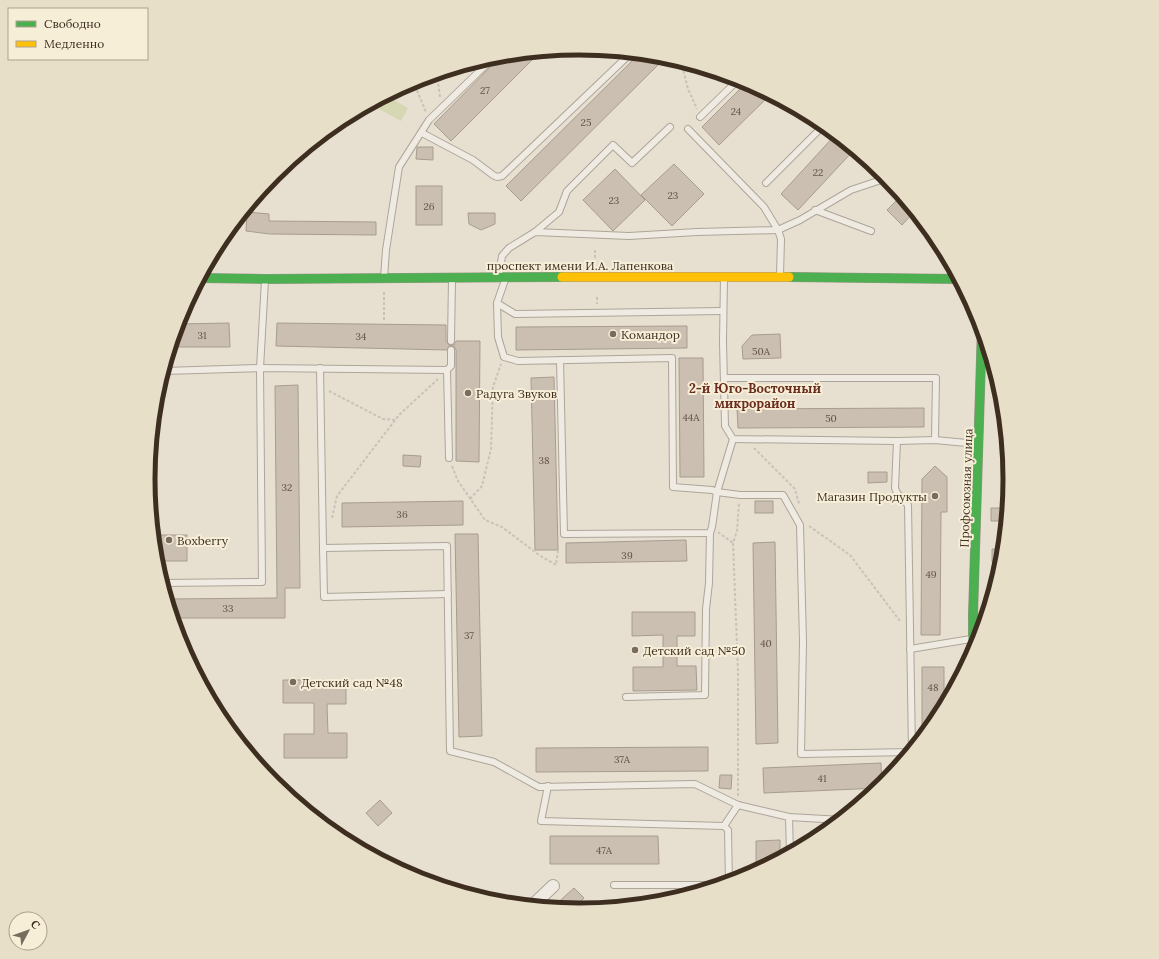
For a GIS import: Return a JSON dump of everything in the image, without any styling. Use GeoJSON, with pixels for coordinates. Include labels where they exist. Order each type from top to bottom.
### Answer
{"type":"FeatureCollection","features":[{"type":"Feature","properties":{"kind":"main road","name":"проспект имени И.А. Лапенкова"},"geometry":{"type":"LineString","coordinates":[[206,278],[724,276],[953,279]]}},
{"type":"Feature","properties":{"kind":"main road","name":"Профсоюзная улица"},"geometry":{"type":"LineString","coordinates":[[973,639],[982,345]]}},
{"type":"Feature","properties":{"kind":"street"},"geometry":{"type":"LineString","coordinates":[[537,901],[554,886]]}},
{"type":"Feature","properties":{"kind":"lane"},"geometry":{"type":"LineString","coordinates":[[422,133],[473,160],[493,175],[497,177],[502,176],[626,58]]}},
{"type":"Feature","properties":{"kind":"lane"},"geometry":{"type":"LineString","coordinates":[[384,278],[386,250],[399,167],[429,120],[485,66]]}},
{"type":"Feature","properties":{"kind":"lane"},"geometry":{"type":"LineString","coordinates":[[700,117],[734,84]]}},
{"type":"Feature","properties":{"kind":"lane"},"geometry":{"type":"LineString","coordinates":[[670,127],[632,163],[613,145],[567,191],[559,212],[535,232],[509,248],[502,256],[502,277],[497,303],[498,338],[504,357],[518,361],[672,358],[673,488],[712,490],[740,495],[783,495],[800,525],[803,642],[801,754],[905,752]]}},
{"type":"Feature","properties":{"kind":"lane"},"geometry":{"type":"LineString","coordinates":[[688,129],[764,207],[778,230],[781,239],[780,277]]}},
{"type":"Feature","properties":{"kind":"lane"},"geometry":{"type":"LineString","coordinates":[[766,183],[819,130]]}},
{"type":"Feature","properties":{"kind":"lane"},"geometry":{"type":"LineString","coordinates":[[535,232],[629,236],[697,232],[778,230],[800,220],[851,190],[881,180]]}},
{"type":"Feature","properties":{"kind":"lane"},"geometry":{"type":"LineString","coordinates":[[815,210],[871,231]]}},
{"type":"Feature","properties":{"kind":"lane"},"geometry":{"type":"LineString","coordinates":[[626,697],[705,695],[706,609],[710,583],[710,534],[717,492],[733,439],[725,426],[723,311],[724,276]]}},
{"type":"Feature","properties":{"kind":"lane"},"geometry":{"type":"LineString","coordinates":[[451,341],[452,278]]}},
{"type":"Feature","properties":{"kind":"lane"},"geometry":{"type":"LineString","coordinates":[[168,583],[262,582],[260,368],[265,279]]}},
{"type":"Feature","properties":{"kind":"lane"},"geometry":{"type":"LineString","coordinates":[[497,303],[515,314],[723,311]]}},
{"type":"Feature","properties":{"kind":"lane"},"geometry":{"type":"LineString","coordinates":[[449,458],[447,370],[451,366],[451,350]]}},
{"type":"Feature","properties":{"kind":"lane"},"geometry":{"type":"LineString","coordinates":[[560,360],[564,534],[710,534]]}},
{"type":"Feature","properties":{"kind":"lane"},"geometry":{"type":"LineString","coordinates":[[169,371],[260,368],[447,370]]}},
{"type":"Feature","properties":{"kind":"lane"},"geometry":{"type":"LineString","coordinates":[[320,368],[324,597],[448,594]]}},
{"type":"Feature","properties":{"kind":"lane"},"geometry":{"type":"LineString","coordinates":[[724,378],[936,378],[935,440]]}},
{"type":"Feature","properties":{"kind":"lane"},"geometry":{"type":"LineString","coordinates":[[733,439],[935,440],[979,444]]}},
{"type":"Feature","properties":{"kind":"lane"},"geometry":{"type":"LineString","coordinates":[[897,441],[895,488],[897,493],[908,505],[912,743]]}},
{"type":"Feature","properties":{"kind":"lane"},"geometry":{"type":"LineString","coordinates":[[323,548],[447,546],[450,751],[494,762],[539,786],[695,784],[738,805],[789,817],[833,819]]}},
{"type":"Feature","properties":{"kind":"lane"},"geometry":{"type":"LineString","coordinates":[[910,649],[973,639]]}},
{"type":"Feature","properties":{"kind":"lane"},"geometry":{"type":"LineString","coordinates":[[548,786],[541,821],[724,826],[728,830],[730,876]]}},
{"type":"Feature","properties":{"kind":"lane"},"geometry":{"type":"LineString","coordinates":[[724,826],[738,805]]}},
{"type":"Feature","properties":{"kind":"lane"},"geometry":{"type":"LineString","coordinates":[[789,817],[790,848]]}},
{"type":"Feature","properties":{"kind":"lane"},"geometry":{"type":"LineString","coordinates":[[614,885],[704,885]]}},
{"type":"Feature","properties":{"kind":"path"},"geometry":{"type":"LineString","coordinates":[[683,68],[688,89],[700,117]]}},
{"type":"Feature","properties":{"kind":"path"},"geometry":{"type":"LineString","coordinates":[[438,80],[442,108]]}},
{"type":"Feature","properties":{"kind":"path"},"geometry":{"type":"LineString","coordinates":[[415,88],[429,120]]}},
{"type":"Feature","properties":{"kind":"path"},"geometry":{"type":"LineString","coordinates":[[595,250],[595,260]]}},
{"type":"Feature","properties":{"kind":"path"},"geometry":{"type":"LineString","coordinates":[[384,278],[384,320]]}},
{"type":"Feature","properties":{"kind":"path"},"geometry":{"type":"LineString","coordinates":[[470,499],[482,486],[490,456],[493,387],[504,357]]}},
{"type":"Feature","properties":{"kind":"path"},"geometry":{"type":"LineString","coordinates":[[332,520],[337,496],[395,420],[447,370]]}},
{"type":"Feature","properties":{"kind":"path"},"geometry":{"type":"LineString","coordinates":[[321,386],[383,419],[395,420]]}},
{"type":"Feature","properties":{"kind":"path"},"geometry":{"type":"LineString","coordinates":[[745,439],[795,489],[800,509]]}},
{"type":"Feature","properties":{"kind":"path"},"geometry":{"type":"LineString","coordinates":[[449,458],[458,481],[485,520],[502,527],[539,555],[556,565],[558,550]]}},
{"type":"Feature","properties":{"kind":"path"},"geometry":{"type":"LineString","coordinates":[[738,805],[738,672],[733,543],[737,531],[740,495]]}},
{"type":"Feature","properties":{"kind":"path"},"geometry":{"type":"LineString","coordinates":[[804,522],[850,556],[909,632]]}},
{"type":"Feature","properties":{"kind":"path"},"geometry":{"type":"LineString","coordinates":[[712,527],[733,543]]}},
{"type":"Feature","properties":{"kind":"green space"},"geometry":{"type":"Polygon","coordinates":[[[392,99],[408,108],[401,121],[379,109],[382,104],[392,99]]]}},
{"type":"Feature","properties":{"kind":"building"},"geometry":{"type":"Polygon","coordinates":[[[534,58],[451,141],[434,124],[493,64],[534,58]]]}},
{"type":"Feature","properties":{"kind":"building"},"geometry":{"type":"Polygon","coordinates":[[[634,59],[660,63],[521,201],[506,186],[634,59]]]}},
{"type":"Feature","properties":{"kind":"building"},"geometry":{"type":"Polygon","coordinates":[[[742,87],[766,99],[719,145],[702,127],[742,87]]]}},
{"type":"Feature","properties":{"kind":"building"},"geometry":{"type":"Polygon","coordinates":[[[832,139],[851,153],[798,210],[781,194],[832,139]]]}},
{"type":"Feature","properties":{"kind":"building"},"geometry":{"type":"Polygon","coordinates":[[[417,147],[433,147],[433,160],[416,159],[417,147]]]}},
{"type":"Feature","properties":{"kind":"building"},"geometry":{"type":"Polygon","coordinates":[[[674,164],[704,194],[672,226],[641,195],[674,164]]]}},
{"type":"Feature","properties":{"kind":"building"},"geometry":{"type":"Polygon","coordinates":[[[615,169],[645,200],[613,231],[583,200],[615,169]]]}},
{"type":"Feature","properties":{"kind":"building"},"geometry":{"type":"Polygon","coordinates":[[[416,186],[442,186],[442,225],[416,225],[416,186]]]}},
{"type":"Feature","properties":{"kind":"building"},"geometry":{"type":"Polygon","coordinates":[[[898,199],[911,215],[902,225],[887,210],[898,199]]]}},
{"type":"Feature","properties":{"kind":"building"},"geometry":{"type":"Polygon","coordinates":[[[250,212],[269,214],[269,221],[376,222],[376,235],[270,234],[246,231],[247,216],[250,212]]]}},
{"type":"Feature","properties":{"kind":"building"},"geometry":{"type":"Polygon","coordinates":[[[468,213],[495,213],[495,224],[481,230],[469,224],[468,213]]]}},
{"type":"Feature","properties":{"kind":"building"},"geometry":{"type":"Polygon","coordinates":[[[229,323],[230,347],[177,347],[185,324],[229,323]]]}},
{"type":"Feature","properties":{"kind":"building"},"geometry":{"type":"Polygon","coordinates":[[[277,323],[446,325],[446,341],[449,345],[454,345],[456,341],[480,341],[479,462],[456,461],[456,350],[454,346],[449,346],[447,350],[276,346],[277,323]]]}},
{"type":"Feature","properties":{"kind":"building"},"geometry":{"type":"Polygon","coordinates":[[[687,326],[687,348],[516,350],[516,327],[687,326]]]}},
{"type":"Feature","properties":{"kind":"building"},"geometry":{"type":"Polygon","coordinates":[[[780,334],[781,358],[743,359],[742,346],[752,335],[780,334]]]}},
{"type":"Feature","properties":{"kind":"building"},"geometry":{"type":"Polygon","coordinates":[[[679,358],[703,358],[704,477],[680,477],[679,358]]]}},
{"type":"Feature","properties":{"kind":"building"},"geometry":{"type":"Polygon","coordinates":[[[554,377],[558,550],[535,550],[531,378],[554,377]]]}},
{"type":"Feature","properties":{"kind":"building"},"geometry":{"type":"Polygon","coordinates":[[[298,385],[300,588],[285,588],[285,618],[179,618],[172,599],[277,598],[275,386],[298,385]]]}},
{"type":"Feature","properties":{"kind":"building"},"geometry":{"type":"Polygon","coordinates":[[[924,408],[924,427],[738,428],[737,409],[924,408]]]}},
{"type":"Feature","properties":{"kind":"building"},"geometry":{"type":"Polygon","coordinates":[[[403,455],[421,456],[420,467],[403,466],[403,455]]]}},
{"type":"Feature","properties":{"kind":"building"},"geometry":{"type":"Polygon","coordinates":[[[935,466],[947,477],[947,512],[941,512],[940,635],[921,635],[922,479],[935,466]]]}},
{"type":"Feature","properties":{"kind":"building"},"geometry":{"type":"Polygon","coordinates":[[[868,472],[887,472],[887,482],[868,483],[868,472]]]}},
{"type":"Feature","properties":{"kind":"building"},"geometry":{"type":"Polygon","coordinates":[[[463,501],[463,525],[342,527],[342,503],[463,501]]]}},
{"type":"Feature","properties":{"kind":"building"},"geometry":{"type":"Polygon","coordinates":[[[755,501],[773,501],[773,513],[755,513],[755,501]]]}},
{"type":"Feature","properties":{"kind":"building"},"geometry":{"type":"Polygon","coordinates":[[[991,508],[1003,508],[1002,521],[991,521],[991,508]]]}},
{"type":"Feature","properties":{"kind":"building"},"geometry":{"type":"Polygon","coordinates":[[[455,534],[478,534],[482,736],[459,737],[455,534]]]}},
{"type":"Feature","properties":{"kind":"building"},"geometry":{"type":"Polygon","coordinates":[[[159,535],[187,535],[187,561],[163,561],[159,535]]]}},
{"type":"Feature","properties":{"kind":"building"},"geometry":{"type":"Polygon","coordinates":[[[686,540],[687,561],[566,563],[566,543],[686,540]]]}},
{"type":"Feature","properties":{"kind":"building"},"geometry":{"type":"Polygon","coordinates":[[[775,542],[778,743],[756,744],[753,543],[775,542]]]}},
{"type":"Feature","properties":{"kind":"building"},"geometry":{"type":"Polygon","coordinates":[[[992,549],[998,549],[996,562],[992,562],[992,549]]]}},
{"type":"Feature","properties":{"kind":"building"},"geometry":{"type":"Polygon","coordinates":[[[632,612],[695,612],[695,636],[677,636],[677,666],[696,666],[697,690],[633,691],[633,667],[663,667],[663,635],[632,636],[632,612]]]}},
{"type":"Feature","properties":{"kind":"building"},"geometry":{"type":"Polygon","coordinates":[[[922,667],[944,667],[944,697],[922,729],[922,667]]]}},
{"type":"Feature","properties":{"kind":"building"},"geometry":{"type":"Polygon","coordinates":[[[283,680],[346,680],[346,704],[327,704],[328,733],[347,733],[347,758],[284,758],[284,734],[314,734],[314,703],[283,703],[283,680]]]}},
{"type":"Feature","properties":{"kind":"building"},"geometry":{"type":"Polygon","coordinates":[[[708,747],[708,771],[536,772],[536,748],[708,747]]]}},
{"type":"Feature","properties":{"kind":"building"},"geometry":{"type":"Polygon","coordinates":[[[881,763],[882,778],[871,788],[764,793],[763,768],[881,763]]]}},
{"type":"Feature","properties":{"kind":"building"},"geometry":{"type":"Polygon","coordinates":[[[720,775],[732,775],[731,789],[719,788],[720,775]]]}},
{"type":"Feature","properties":{"kind":"building"},"geometry":{"type":"Polygon","coordinates":[[[380,800],[392,813],[378,826],[366,813],[380,800]]]}},
{"type":"Feature","properties":{"kind":"building"},"geometry":{"type":"Polygon","coordinates":[[[550,836],[658,836],[659,864],[550,864],[550,836]]]}},
{"type":"Feature","properties":{"kind":"building"},"geometry":{"type":"Polygon","coordinates":[[[780,840],[780,853],[756,865],[756,841],[780,840]]]}},
{"type":"Feature","properties":{"kind":"building"},"geometry":{"type":"Polygon","coordinates":[[[574,888],[584,898],[578,904],[557,903],[574,888]]]}},
{"type":"Feature","properties":{"kind":"traffic: fast"},"geometry":{"type":"LineString","coordinates":[[206,278],[562,277]]}},
{"type":"Feature","properties":{"kind":"traffic: fast"},"geometry":{"type":"LineString","coordinates":[[789,277],[953,279]]}},
{"type":"Feature","properties":{"kind":"traffic: fast"},"geometry":{"type":"LineString","coordinates":[[973,639],[981,344]]}},
{"type":"Feature","properties":{"kind":"traffic: slow"},"geometry":{"type":"LineString","coordinates":[[562,277],[789,277]]}},
{"type":"Feature","properties":{"kind":"place","name":"Командор"},"geometry":{"type":"Point","coordinates":[613,334]}},
{"type":"Feature","properties":{"kind":"place","name":"Радуга Звуков"},"geometry":{"type":"Point","coordinates":[468,393]}},
{"type":"Feature","properties":{"kind":"place","name":"Магазин Продукты"},"geometry":{"type":"Point","coordinates":[935,496]}},
{"type":"Feature","properties":{"kind":"place","name":"Boxberry"},"geometry":{"type":"Point","coordinates":[169,540]}},
{"type":"Feature","properties":{"kind":"place","name":"Детский сад №50"},"geometry":{"type":"Point","coordinates":[635,650]}},
{"type":"Feature","properties":{"kind":"place","name":"Детский сад №48"},"geometry":{"type":"Point","coordinates":[293,682]}},
{"type":"Feature","properties":{"kind":"district","name":"2-й Юго-Восточный микрорайон"},"geometry":{"type":"Point","coordinates":[755,396]}}]}
